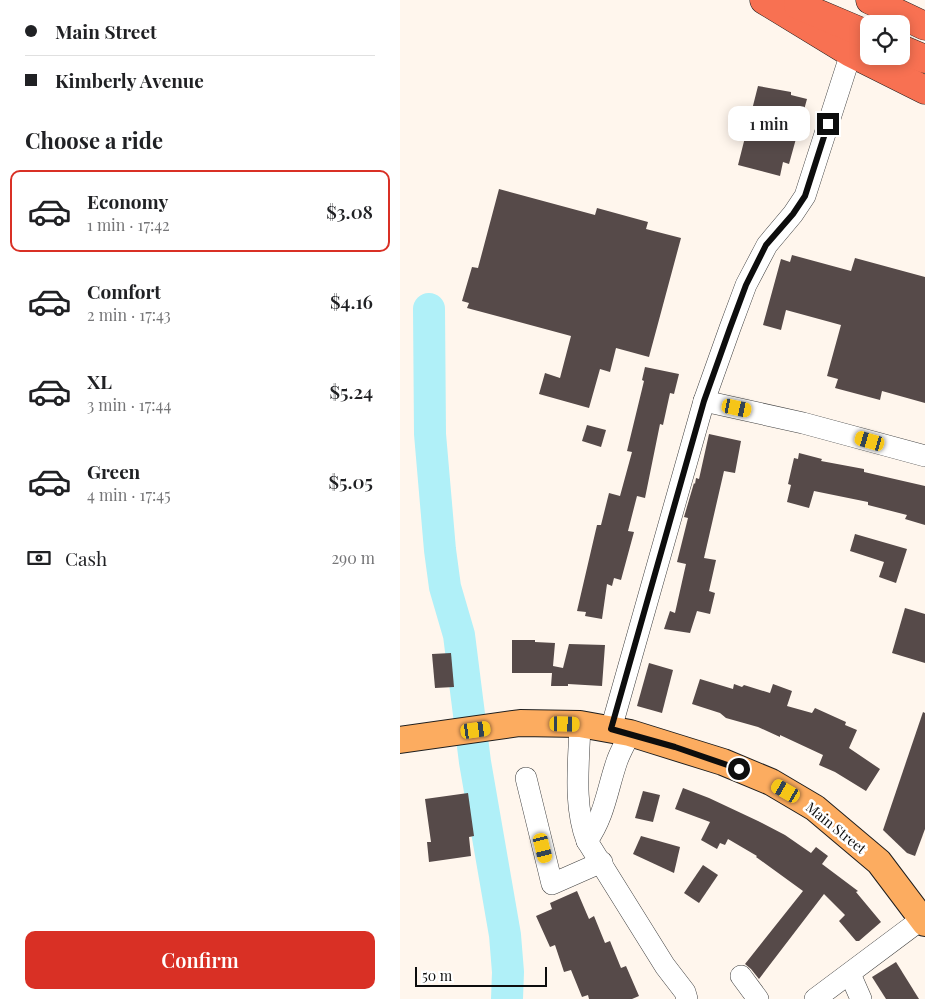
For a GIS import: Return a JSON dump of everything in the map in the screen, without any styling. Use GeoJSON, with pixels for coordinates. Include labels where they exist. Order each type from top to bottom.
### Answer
{"type":"FeatureCollection","features":[{"type":"Feature","properties":{"kind":"highway"},"geometry":{"type":"LineString","coordinates":[[764,0],[860,44]]}},
{"type":"Feature","properties":{"kind":"highway"},"geometry":{"type":"LineString","coordinates":[[788,0],[860,44]]}},
{"type":"Feature","properties":{"kind":"highway"},"geometry":{"type":"LineString","coordinates":[[870,0],[925,26]]}},
{"type":"Feature","properties":{"kind":"highway"},"geometry":{"type":"LineString","coordinates":[[910,53],[925,59]]}},
{"type":"Feature","properties":{"kind":"highway"},"geometry":{"type":"LineString","coordinates":[[890,65],[925,90]]}},
{"type":"Feature","properties":{"kind":"main road","name":"Main Street"},"geometry":{"type":"LineString","coordinates":[[400,740],[520,723],[580,724],[620,731],[723,762],[772,782],[816,808],[879,862],[924,921]]}},
{"type":"Feature","properties":{"kind":"street"},"geometry":{"type":"LineString","coordinates":[[587,841],[597,827],[606,803],[617,761],[620,731],[704,401],[746,285],[766,245],[793,214],[805,196],[860,44]]}},
{"type":"Feature","properties":{"kind":"street"},"geometry":{"type":"LineString","coordinates":[[704,401],[803,423],[925,456]]}},
{"type":"Feature","properties":{"kind":"street"},"geometry":{"type":"LineString","coordinates":[[580,724],[580,824],[587,841],[602,862],[665,966],[685,992],[687,999]]}},
{"type":"Feature","properties":{"kind":"street"},"geometry":{"type":"LineString","coordinates":[[526,778],[552,884],[602,862]]}},
{"type":"Feature","properties":{"kind":"street"},"geometry":{"type":"LineString","coordinates":[[815,999],[924,921]]}},
{"type":"Feature","properties":{"kind":"street"},"geometry":{"type":"LineString","coordinates":[[850,974],[861,999]]}},
{"type":"Feature","properties":{"kind":"street"},"geometry":{"type":"LineString","coordinates":[[740,976],[758,999]]}},
{"type":"Feature","properties":{"kind":"building"},"geometry":{"type":"Polygon","coordinates":[[[758,86],[791,92],[791,95],[807,99],[789,164],[783,162],[780,176],[738,165],[758,86]]]}},
{"type":"Feature","properties":{"kind":"building"},"geometry":{"type":"Polygon","coordinates":[[[499,189],[595,215],[597,208],[648,222],[646,229],[681,238],[649,357],[616,348],[610,372],[600,369],[589,408],[539,394],[545,373],[560,378],[571,336],[467,308],[469,303],[462,301],[472,267],[478,268],[499,189]]]}},
{"type":"Feature","properties":{"kind":"building"},"geometry":{"type":"Polygon","coordinates":[[[792,255],[851,271],[855,258],[925,277],[925,403],[882,391],[880,400],[835,388],[838,379],[827,376],[841,325],[786,310],[781,330],[763,325],[781,259],[790,262],[792,255]]]}},
{"type":"Feature","properties":{"kind":"building"},"geometry":{"type":"Polygon","coordinates":[[[645,367],[679,374],[674,394],[670,393],[663,425],[660,424],[645,498],[637,496],[628,531],[634,532],[621,580],[614,578],[612,586],[607,584],[602,619],[585,616],[586,612],[577,611],[597,525],[601,525],[609,493],[620,496],[632,452],[627,451],[644,381],[642,380],[645,367]]]}},
{"type":"Feature","properties":{"kind":"building"},"geometry":{"type":"Polygon","coordinates":[[[587,425],[606,430],[601,447],[582,441],[587,425]]]}},
{"type":"Feature","properties":{"kind":"building"},"geometry":{"type":"Polygon","coordinates":[[[709,434],[741,441],[735,473],[724,471],[704,558],[716,560],[709,591],[715,593],[710,614],[697,611],[690,633],[664,629],[670,611],[675,613],[686,564],[677,562],[688,518],[684,517],[694,483],[696,478],[699,479],[709,434]]]}},
{"type":"Feature","properties":{"kind":"building"},"geometry":{"type":"Polygon","coordinates":[[[799,453],[822,459],[821,461],[864,469],[864,472],[925,486],[925,525],[905,519],[907,515],[868,505],[868,502],[814,491],[809,508],[787,502],[791,485],[788,484],[794,458],[798,459],[799,453]]]}},
{"type":"Feature","properties":{"kind":"building"},"geometry":{"type":"Polygon","coordinates":[[[855,534],[907,549],[896,583],[879,577],[884,562],[850,551],[855,534]]]}},
{"type":"Feature","properties":{"kind":"building"},"geometry":{"type":"Polygon","coordinates":[[[905,608],[925,614],[925,663],[892,653],[905,608]]]}},
{"type":"Feature","properties":{"kind":"building"},"geometry":{"type":"Polygon","coordinates":[[[512,640],[535,640],[535,642],[555,643],[553,666],[563,668],[569,644],[605,645],[602,686],[568,684],[568,686],[551,686],[552,673],[512,673],[512,640]]]}},
{"type":"Feature","properties":{"kind":"building"},"geometry":{"type":"Polygon","coordinates":[[[451,653],[454,687],[435,688],[432,654],[451,653]]]}},
{"type":"Feature","properties":{"kind":"building"},"geometry":{"type":"Polygon","coordinates":[[[649,663],[673,670],[662,713],[637,706],[649,663]]]}},
{"type":"Feature","properties":{"kind":"building"},"geometry":{"type":"Polygon","coordinates":[[[700,679],[733,689],[734,684],[742,687],[744,685],[770,693],[773,684],[792,691],[787,706],[812,713],[815,708],[846,722],[845,725],[857,730],[849,748],[880,769],[866,791],[835,772],[819,765],[823,755],[780,735],[780,737],[758,727],[726,718],[720,713],[692,704],[700,679]]]}},
{"type":"Feature","properties":{"kind":"building"},"geometry":{"type":"Polygon","coordinates":[[[923,712],[925,713],[925,829],[915,856],[907,853],[883,830],[923,712]]]}},
{"type":"Feature","properties":{"kind":"building"},"geometry":{"type":"Polygon","coordinates":[[[683,788],[758,821],[785,835],[811,853],[816,847],[828,856],[822,864],[858,891],[856,892],[881,922],[859,941],[856,941],[839,921],[845,915],[824,894],[759,979],[745,964],[803,891],[757,856],[728,839],[725,845],[720,843],[717,849],[701,840],[710,822],[675,809],[683,788]]]}},
{"type":"Feature","properties":{"kind":"building"},"geometry":{"type":"Polygon","coordinates":[[[643,791],[660,795],[653,822],[635,818],[643,791]]]}},
{"type":"Feature","properties":{"kind":"building"},"geometry":{"type":"Polygon","coordinates":[[[468,793],[474,836],[469,837],[471,856],[429,862],[427,842],[431,842],[425,799],[468,793]]]}},
{"type":"Feature","properties":{"kind":"building"},"geometry":{"type":"Polygon","coordinates":[[[641,836],[680,847],[674,873],[633,854],[641,836]]]}},
{"type":"Feature","properties":{"kind":"building"},"geometry":{"type":"Polygon","coordinates":[[[703,865],[718,875],[699,903],[684,893],[703,865]]]}},
{"type":"Feature","properties":{"kind":"building"},"geometry":{"type":"Polygon","coordinates":[[[577,891],[589,919],[594,916],[605,943],[610,941],[621,968],[626,966],[639,996],[632,999],[589,999],[588,995],[582,997],[571,970],[564,972],[555,945],[550,947],[536,916],[552,909],[550,903],[577,891]]]}},
{"type":"Feature","properties":{"kind":"building"},"geometry":{"type":"Polygon","coordinates":[[[896,962],[919,999],[886,999],[872,977],[896,962]]]}},
{"type":"Feature","properties":{"kind":"waterway"},"geometry":{"type":"LineString","coordinates":[[429,309],[430,434],[440,550],[445,587],[459,635],[475,762],[505,935],[508,972],[507,999]]}},
{"type":"Feature","properties":{"kind":"route"},"geometry":{"type":"LineString","coordinates":[[739,769],[723,762],[630,733],[611,729],[704,401],[730,328],[746,285],[766,245],[793,214],[805,196],[828,124]]}}]}
